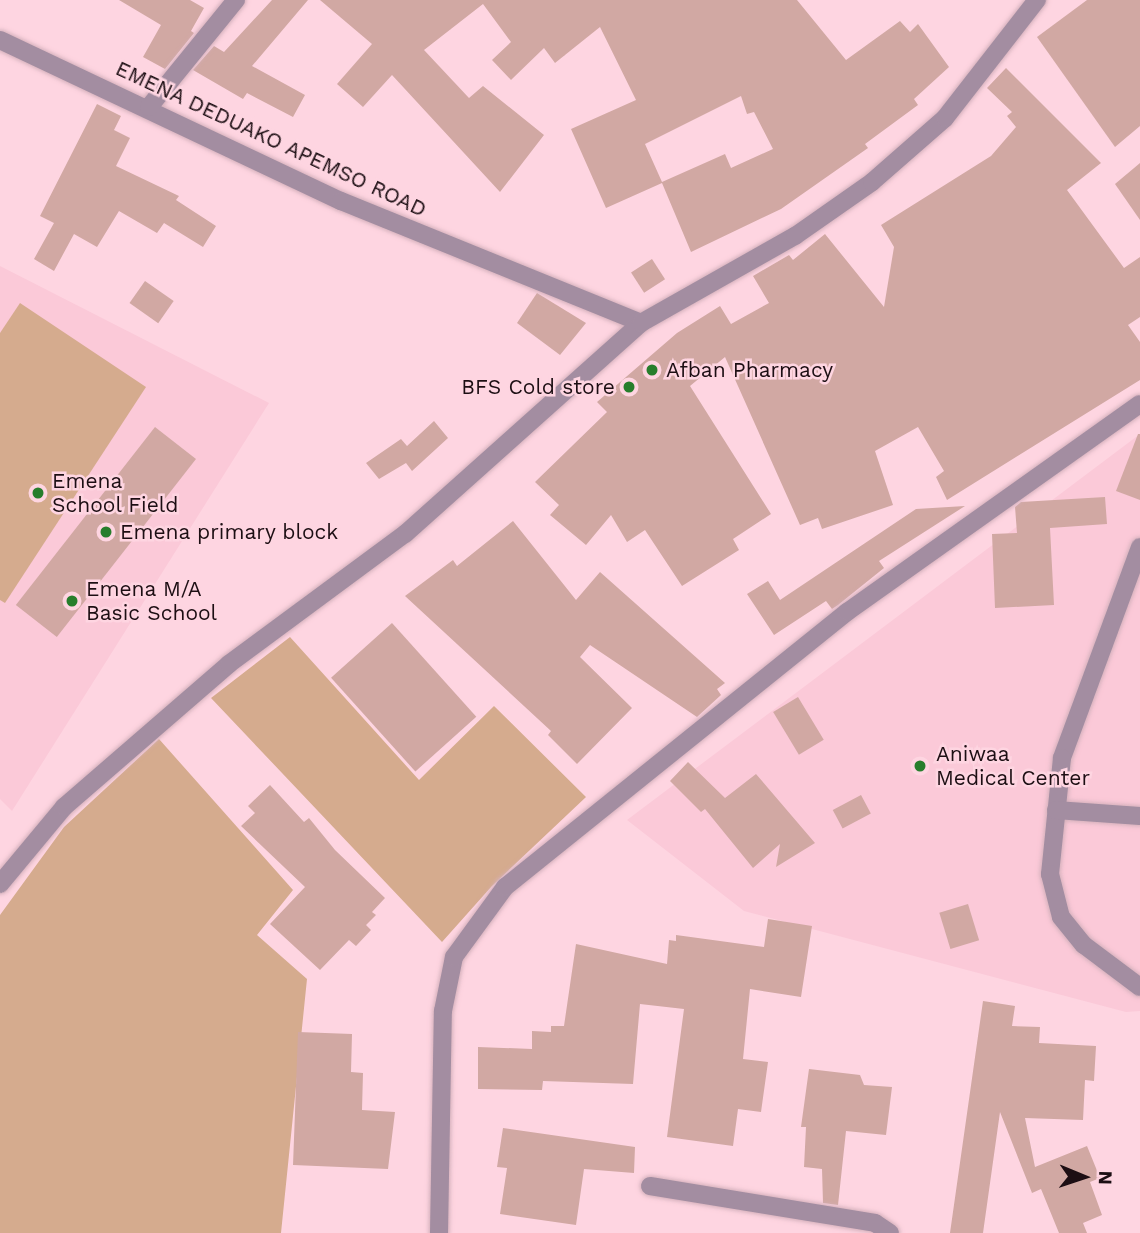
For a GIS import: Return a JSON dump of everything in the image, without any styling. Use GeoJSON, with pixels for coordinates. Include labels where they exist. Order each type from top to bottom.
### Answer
{"type":"FeatureCollection","features":[{"type":"Feature","properties":{"kind":"street"},"geometry":{"type":"LineString","coordinates":[[149,107],[236,0]]}},
{"type":"Feature","properties":{"kind":"street"},"geometry":{"type":"LineString","coordinates":[[0,884],[64,807],[229,664],[405,534],[640,323],[795,236],[872,182],[945,118],[1038,0]]}},
{"type":"Feature","properties":{"kind":"street","name":"EMENA DEDUAKO APEMSO ROAD"},"geometry":{"type":"LineString","coordinates":[[0,40],[149,107],[341,201],[640,323]]}},
{"type":"Feature","properties":{"kind":"street"},"geometry":{"type":"LineString","coordinates":[[439,1233],[443,1011],[454,957],[505,887],[847,612],[1140,404]]}},
{"type":"Feature","properties":{"kind":"street"},"geometry":{"type":"LineString","coordinates":[[1140,547],[1062,758],[1050,874],[1061,917],[1084,945],[1140,987]]}},
{"type":"Feature","properties":{"kind":"street"},"geometry":{"type":"LineString","coordinates":[[1056,810],[1140,816]]}},
{"type":"Feature","properties":{"kind":"street"},"geometry":{"type":"LineString","coordinates":[[650,1186],[875,1223],[890,1233]]}},
{"type":"Feature","properties":{"kind":"shaded area","name":"Emena M/A Basic School"},"geometry":{"type":"Polygon","coordinates":[[[0,266],[269,403],[12,811],[0,799],[0,266]]]}},
{"type":"Feature","properties":{"kind":"shaded area","name":"Emena School Field"},"geometry":{"type":"Polygon","coordinates":[[[20,303],[146,387],[5,603],[0,600],[0,333],[20,303]]]}},
{"type":"Feature","properties":{"kind":"shaded area","name":"Aniwaa Medical Center"},"geometry":{"type":"Polygon","coordinates":[[[1140,434],[1140,1011],[1126,1012],[744,911],[627,820],[1140,434]]]}},
{"type":"Feature","properties":{"kind":"shaded area"},"geometry":{"type":"Polygon","coordinates":[[[290,637],[419,780],[494,706],[586,797],[492,886],[442,942],[211,698],[290,637]]]}},
{"type":"Feature","properties":{"kind":"shaded area"},"geometry":{"type":"Polygon","coordinates":[[[159,739],[293,890],[257,935],[307,979],[281,1233],[0,1233],[0,915],[64,827],[159,739]]]}},
{"type":"Feature","properties":{"kind":"building"},"geometry":{"type":"Polygon","coordinates":[[[119,0],[190,0],[204,8],[191,31],[194,33],[165,69],[143,57],[161,25],[119,0]]]}},
{"type":"Feature","properties":{"kind":"building"},"geometry":{"type":"Polygon","coordinates":[[[272,0],[308,0],[252,66],[305,95],[293,117],[247,93],[243,99],[193,70],[214,46],[224,52],[272,0]]]}},
{"type":"Feature","properties":{"kind":"building"},"geometry":{"type":"Polygon","coordinates":[[[320,0],[797,0],[846,60],[900,21],[910,32],[918,24],[949,67],[914,99],[918,105],[865,144],[868,148],[781,209],[691,252],[662,183],[606,208],[571,129],[636,100],[600,27],[555,63],[544,48],[511,80],[492,60],[511,42],[483,4],[424,50],[469,98],[483,86],[544,135],[500,192],[392,75],[363,107],[337,84],[372,44],[320,0]],[[741,96],[645,144],[662,182],[725,154],[731,168],[773,149],[754,112],[747,114],[741,96]]]}},
{"type":"Feature","properties":{"kind":"building"},"geometry":{"type":"Polygon","coordinates":[[[1087,0],[1140,0],[1140,126],[1115,147],[1037,37],[1087,0]]]}},
{"type":"Feature","properties":{"kind":"building"},"geometry":{"type":"Polygon","coordinates":[[[1006,68],[1101,163],[1067,190],[1124,268],[1140,257],[1140,317],[1128,325],[1140,342],[1140,380],[947,500],[936,477],[944,471],[918,427],[875,451],[893,505],[822,529],[818,518],[800,525],[725,357],[690,386],[771,514],[733,539],[739,550],[682,586],[645,530],[627,542],[611,515],[586,545],[550,515],[559,505],[535,482],[607,412],[597,402],[677,333],[720,306],[731,324],[769,303],[753,276],[789,255],[793,260],[825,234],[884,307],[894,247],[881,225],[991,156],[1016,127],[1007,116],[1012,112],[987,88],[1006,68]]]}},
{"type":"Feature","properties":{"kind":"building"},"geometry":{"type":"Polygon","coordinates":[[[97,104],[121,116],[114,130],[130,138],[116,166],[179,196],[176,200],[216,226],[203,247],[164,223],[157,233],[119,211],[97,247],[74,234],[54,271],[34,259],[54,223],[40,216],[97,104]]]}},
{"type":"Feature","properties":{"kind":"building"},"geometry":{"type":"Polygon","coordinates":[[[1140,163],[1140,220],[1115,184],[1140,163]]]}},
{"type":"Feature","properties":{"kind":"building"},"geometry":{"type":"Polygon","coordinates":[[[652,259],[665,279],[644,293],[631,273],[652,259]]]}},
{"type":"Feature","properties":{"kind":"building"},"geometry":{"type":"Polygon","coordinates":[[[145,281],[174,301],[158,323],[130,303],[145,281]]]}},
{"type":"Feature","properties":{"kind":"building"},"geometry":{"type":"Polygon","coordinates":[[[537,293],[586,323],[560,355],[517,323],[537,293]]]}},
{"type":"Feature","properties":{"kind":"building"},"geometry":{"type":"Polygon","coordinates":[[[434,421],[448,438],[412,471],[406,463],[379,479],[366,463],[401,439],[407,446],[434,421]]]}},
{"type":"Feature","properties":{"kind":"building","name":"Emena primary block"},"geometry":{"type":"Polygon","coordinates":[[[155,427],[196,459],[57,637],[16,605],[155,427]]]}},
{"type":"Feature","properties":{"kind":"building"},"geometry":{"type":"Polygon","coordinates":[[[1140,434],[1140,500],[1116,491],[1140,434]]]}},
{"type":"Feature","properties":{"kind":"building"},"geometry":{"type":"Polygon","coordinates":[[[1105,497],[1107,524],[1050,528],[1054,605],[995,608],[992,534],[1017,533],[1015,507],[1021,502],[1105,497]]]}},
{"type":"Feature","properties":{"kind":"building"},"geometry":{"type":"Polygon","coordinates":[[[965,506],[879,561],[884,568],[838,605],[832,609],[826,601],[774,635],[747,594],[768,581],[780,600],[916,509],[965,506]]]}},
{"type":"Feature","properties":{"kind":"building"},"geometry":{"type":"Polygon","coordinates":[[[513,521],[576,600],[600,572],[725,683],[717,689],[721,695],[697,717],[590,645],[580,657],[632,708],[577,764],[548,735],[551,731],[405,596],[453,560],[457,566],[513,521]]]}},
{"type":"Feature","properties":{"kind":"building"},"geometry":{"type":"Polygon","coordinates":[[[392,623],[476,717],[415,772],[331,678],[392,623]]]}},
{"type":"Feature","properties":{"kind":"building"},"geometry":{"type":"Polygon","coordinates":[[[798,697],[824,740],[799,755],[773,712],[798,697]]]}},
{"type":"Feature","properties":{"kind":"building"},"geometry":{"type":"Polygon","coordinates":[[[688,762],[725,798],[756,774],[815,843],[776,867],[780,844],[753,868],[705,809],[701,812],[670,781],[688,762]]]}},
{"type":"Feature","properties":{"kind":"building"},"geometry":{"type":"Polygon","coordinates":[[[270,785],[304,822],[309,818],[335,850],[385,898],[372,912],[376,915],[366,925],[371,930],[356,946],[349,940],[320,970],[270,924],[305,887],[241,826],[255,813],[248,806],[270,785]]]}},
{"type":"Feature","properties":{"kind":"building"},"geometry":{"type":"Polygon","coordinates":[[[861,795],[871,814],[843,829],[833,810],[861,795]]]}},
{"type":"Feature","properties":{"kind":"building"},"geometry":{"type":"Polygon","coordinates":[[[968,904],[979,940],[950,949],[939,913],[968,904]]]}},
{"type":"Feature","properties":{"kind":"building"},"geometry":{"type":"Polygon","coordinates":[[[768,919],[812,926],[801,997],[750,989],[743,1059],[768,1062],[761,1112],[738,1109],[733,1146],[667,1137],[684,1009],[640,1004],[633,1084],[543,1081],[542,1090],[478,1089],[478,1047],[532,1049],[532,1031],[551,1032],[551,1026],[564,1026],[576,944],[667,964],[669,940],[676,941],[676,935],[764,947],[768,919]]]}},
{"type":"Feature","properties":{"kind":"building"},"geometry":{"type":"Polygon","coordinates":[[[983,1001],[1015,1006],[1012,1026],[1040,1027],[1039,1043],[1096,1046],[1094,1081],[1085,1080],[1083,1120],[1025,1118],[1035,1167],[1087,1146],[1100,1178],[1090,1182],[1102,1215],[1083,1223],[1087,1233],[1059,1233],[1041,1189],[1032,1193],[1000,1112],[983,1233],[950,1233],[983,1001]]]}},
{"type":"Feature","properties":{"kind":"building"},"geometry":{"type":"Polygon","coordinates":[[[298,1032],[352,1034],[351,1072],[363,1073],[362,1110],[395,1112],[388,1169],[293,1165],[298,1032]]]}},
{"type":"Feature","properties":{"kind":"building"},"geometry":{"type":"Polygon","coordinates":[[[809,1069],[860,1075],[864,1085],[892,1087],[886,1135],[846,1131],[838,1205],[823,1203],[822,1169],[804,1167],[806,1127],[801,1127],[809,1069]]]}},
{"type":"Feature","properties":{"kind":"building"},"geometry":{"type":"Polygon","coordinates":[[[503,1128],[635,1147],[634,1173],[584,1169],[576,1225],[500,1214],[507,1168],[497,1167],[503,1128]]]}},
{"type":"Feature","properties":{"kind":"place","name":"Afban Pharmacy"},"geometry":{"type":"Point","coordinates":[652,370]}},
{"type":"Feature","properties":{"kind":"place","name":"BFS Cold store"},"geometry":{"type":"Point","coordinates":[629,387]}},
{"type":"Feature","properties":{"kind":"place","name":"Emena School Field"},"geometry":{"type":"Point","coordinates":[38,493]}},
{"type":"Feature","properties":{"kind":"place","name":"Emena primary block"},"geometry":{"type":"Point","coordinates":[106,532]}},
{"type":"Feature","properties":{"kind":"place","name":"Emena M/A Basic School"},"geometry":{"type":"Point","coordinates":[72,601]}},
{"type":"Feature","properties":{"kind":"place","name":"Aniwaa Medical Center"},"geometry":{"type":"Point","coordinates":[920,766]}}]}
